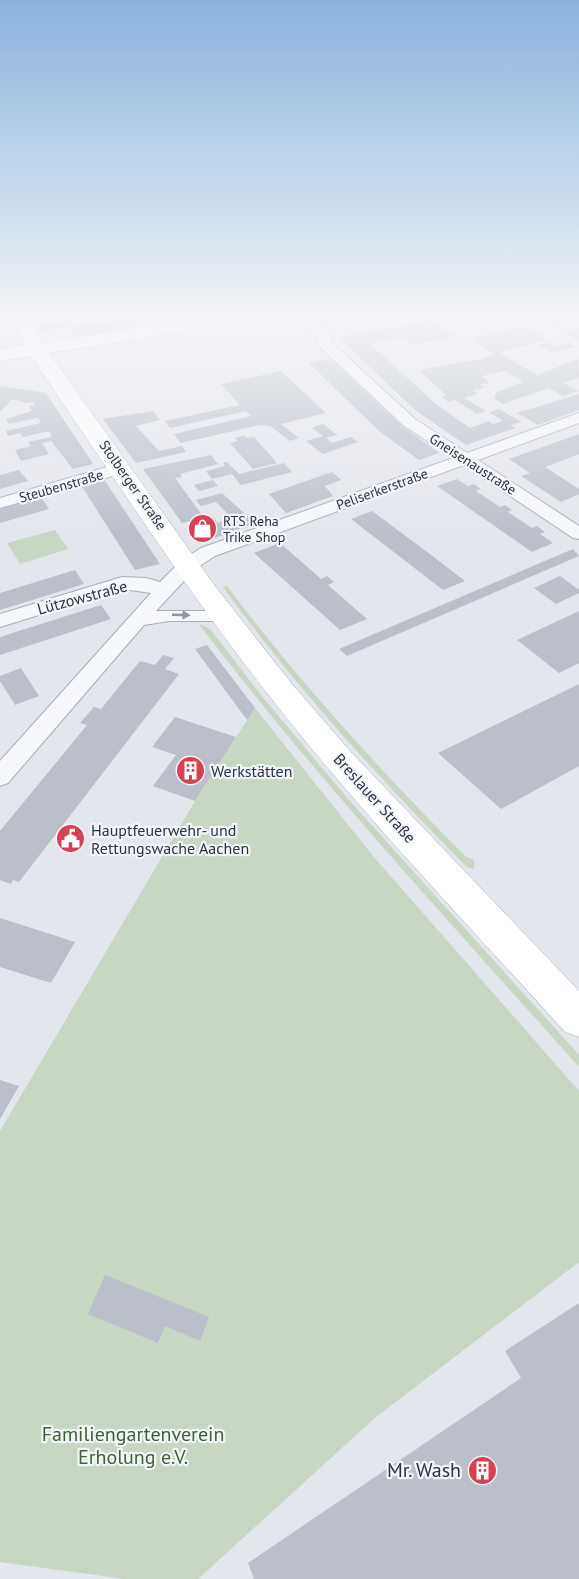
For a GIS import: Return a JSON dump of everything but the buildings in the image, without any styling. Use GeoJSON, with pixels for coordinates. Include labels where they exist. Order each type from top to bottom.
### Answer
{"type":"FeatureCollection","features":[{"type":"Feature","properties":{"kind":"main road","name":"Stolberger Straße"},"geometry":{"type":"LineString","coordinates":[[64,388],[188,565]]}},
{"type":"Feature","properties":{"kind":"main road","name":"Breslauer Straße"},"geometry":{"type":"LineString","coordinates":[[188,565],[281,692],[339,759],[579,1019]]}},
{"type":"Feature","properties":{"kind":"street","name":"Gneisenaustraße"},"geometry":{"type":"LineString","coordinates":[[372,388],[410,422],[579,534]]}},
{"type":"Feature","properties":{"kind":"street","name":"Peliserkerstraße"},"geometry":{"type":"LineString","coordinates":[[188,565],[216,549],[579,418]]}},
{"type":"Feature","properties":{"kind":"street","name":"Steubenstraße"},"geometry":{"type":"LineString","coordinates":[[0,504],[121,468]]}},
{"type":"Feature","properties":{"kind":"street"},"geometry":{"type":"LineString","coordinates":[[0,777],[188,565]]}},
{"type":"Feature","properties":{"kind":"street","name":"Lützowstraße"},"geometry":{"type":"LineString","coordinates":[[0,621],[122,583],[146,584],[164,591]]}},
{"type":"Feature","properties":{"kind":"street"},"geometry":{"type":"LineString","coordinates":[[138,620],[169,615],[224,617]]}},
{"type":"Feature","properties":{"kind":"green space"},"geometry":{"type":"Polygon","coordinates":[[[55,530],[68,549],[20,564],[7,543],[55,530]]]}},
{"type":"Feature","properties":{"kind":"green space"},"geometry":{"type":"Polygon","coordinates":[[[227,586],[254,622],[341,725],[465,856],[474,860],[474,869],[467,867],[450,850],[332,723],[249,622],[223,587],[227,586]]]}},
{"type":"Feature","properties":{"kind":"green space"},"geometry":{"type":"Polygon","coordinates":[[[198,623],[210,629],[265,700],[349,800],[579,1055],[579,1067],[336,793],[198,623]]]}},
{"type":"Feature","properties":{"kind":"green space","name":"Familiengartenverein Erholung e.V."},"geometry":{"type":"Polygon","coordinates":[[[255,708],[373,856],[579,1091],[579,1262],[376,1417],[198,1579],[125,1579],[0,1562],[0,1131],[195,801],[255,708]]]}},
{"type":"Feature","properties":{"kind":"place","name":"RTS Reha Trike Shop"},"geometry":{"type":"Point","coordinates":[202,529]}},
{"type":"Feature","properties":{"kind":"place","name":"Werkstätten"},"geometry":{"type":"Point","coordinates":[190,771]}},
{"type":"Feature","properties":{"kind":"place","name":"Hauptfeuerwehr- und Rettungswache Aachen"},"geometry":{"type":"Point","coordinates":[70,839]}},
{"type":"Feature","properties":{"kind":"place","name":"Mr. Wash"},"geometry":{"type":"Point","coordinates":[482,1470]}}]}
